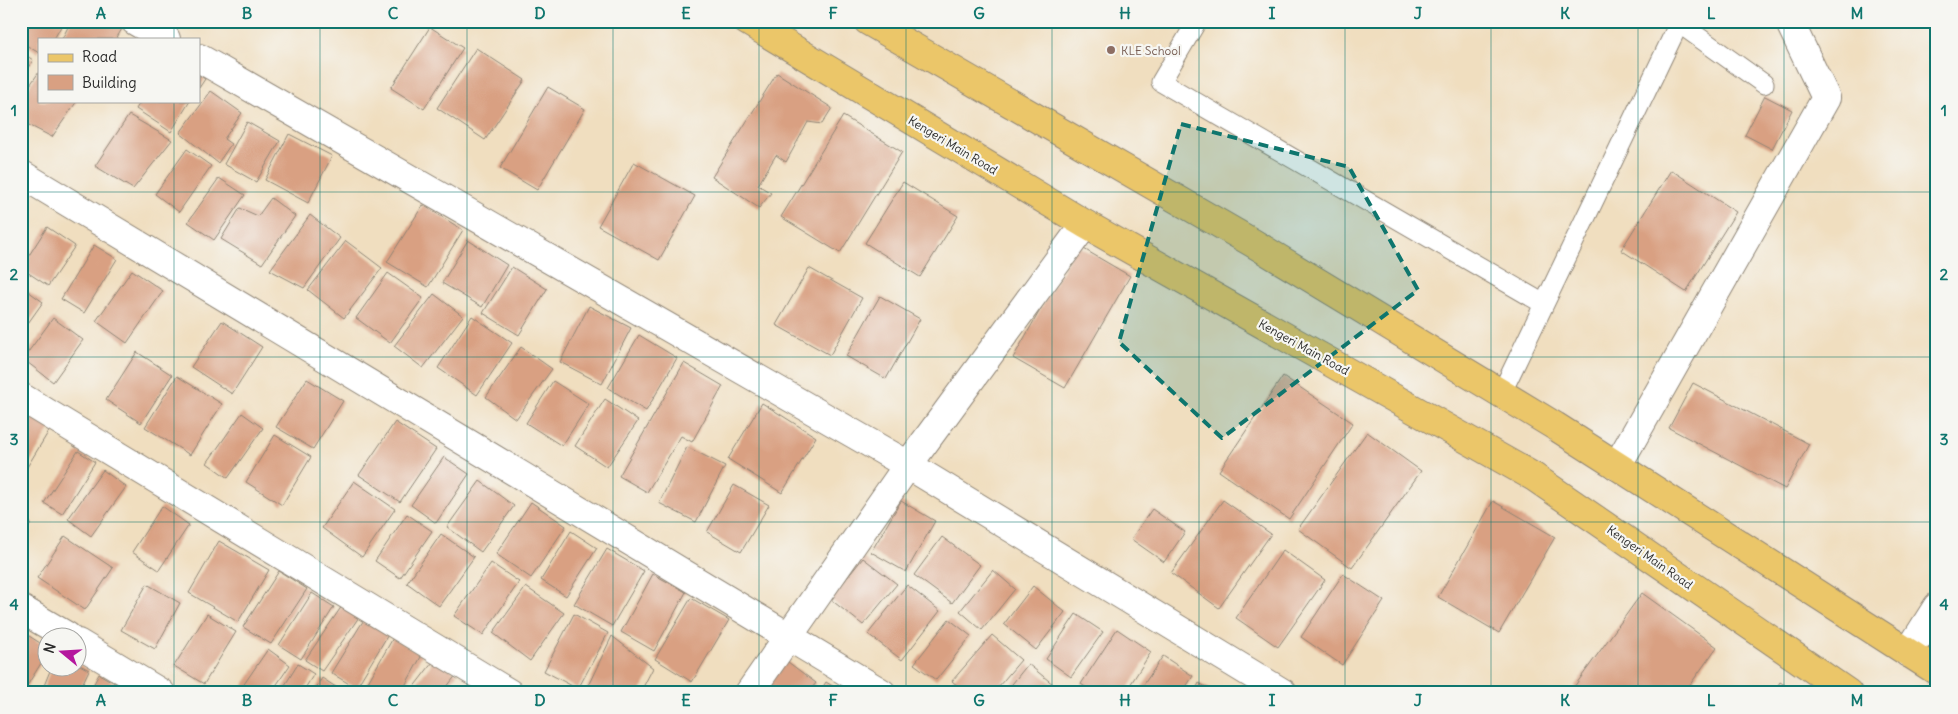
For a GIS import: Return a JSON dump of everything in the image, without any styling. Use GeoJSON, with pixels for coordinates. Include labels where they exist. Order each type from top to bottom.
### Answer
{"type":"FeatureCollection","features":[{"type":"Feature","properties":{"kind":"main road","name":"Kengeri Main Road"},"geometry":{"type":"LineString","coordinates":[[747,21],[1085,224],[1534,477],[1848,693]]}},
{"type":"Feature","properties":{"kind":"main road"},"geometry":{"type":"LineString","coordinates":[[868,21],[1252,243],[1501,394],[1937,671]]}},
{"type":"Feature","properties":{"kind":"street"},"geometry":{"type":"LineString","coordinates":[[135,21],[164,38]]}},
{"type":"Feature","properties":{"kind":"street"},"geometry":{"type":"LineString","coordinates":[[1617,466],[1826,98],[1789,21]]}},
{"type":"Feature","properties":{"kind":"street"},"geometry":{"type":"LineString","coordinates":[[200,59],[908,465],[1283,693]]}},
{"type":"Feature","properties":{"kind":"street"},"geometry":{"type":"LineString","coordinates":[[21,174],[882,693]]}},
{"type":"Feature","properties":{"kind":"street"},"geometry":{"type":"LineString","coordinates":[[749,693],[908,465],[1085,224]]}},
{"type":"Feature","properties":{"kind":"street"},"geometry":{"type":"LineString","coordinates":[[21,396],[510,693]]}},
{"type":"Feature","properties":{"kind":"street"},"geometry":{"type":"LineString","coordinates":[[1908,653],[1937,607]]}},
{"type":"Feature","properties":{"kind":"street"},"geometry":{"type":"LineString","coordinates":[[21,609],[50,626]]}},
{"type":"Feature","properties":{"kind":"street"},"geometry":{"type":"LineString","coordinates":[[88,649],[161,693]]}},
{"type":"Feature","properties":{"kind":"lane"},"geometry":{"type":"LineString","coordinates":[[1196,21],[1161,82],[1544,304]]}},
{"type":"Feature","properties":{"kind":"lane"},"geometry":{"type":"LineString","coordinates":[[1501,394],[1679,22],[1764,84]]}},
{"type":"Feature","properties":{"kind":"highlighted area"},"geometry":{"type":"Polygon","coordinates":[[[1181,124],[1349,167],[1418,290],[1222,438],[1119,342],[1181,124]]]}},
{"type":"Feature","properties":{"kind":"building"},"geometry":{"type":"Polygon","coordinates":[[[21,21],[64,21],[55,38],[38,38],[38,52],[21,42],[21,21]]]}},
{"type":"Feature","properties":{"kind":"building"},"geometry":{"type":"Polygon","coordinates":[[[71,21],[112,21],[123,27],[117,38],[62,38],[71,21]]]}},
{"type":"Feature","properties":{"kind":"building"},"geometry":{"type":"Polygon","coordinates":[[[430,27],[463,48],[424,109],[391,88],[430,27]]]}},
{"type":"Feature","properties":{"kind":"building"},"geometry":{"type":"Polygon","coordinates":[[[476,48],[525,80],[485,140],[437,108],[476,48]]]}},
{"type":"Feature","properties":{"kind":"building"},"geometry":{"type":"Polygon","coordinates":[[[21,52],[33,60],[21,78],[21,52]]]}},
{"type":"Feature","properties":{"kind":"building"},"geometry":{"type":"Polygon","coordinates":[[[38,73],[38,102],[76,102],[52,137],[21,121],[21,98],[38,73]]]}},
{"type":"Feature","properties":{"kind":"building"},"geometry":{"type":"Polygon","coordinates":[[[777,73],[832,108],[822,124],[808,122],[786,162],[776,155],[758,185],[771,193],[759,208],[712,177],[777,73]]]}},
{"type":"Feature","properties":{"kind":"building"},"geometry":{"type":"Polygon","coordinates":[[[200,76],[205,79],[200,86],[200,76]]]}},
{"type":"Feature","properties":{"kind":"building"},"geometry":{"type":"Polygon","coordinates":[[[548,87],[585,109],[537,190],[500,168],[548,87]]]}},
{"type":"Feature","properties":{"kind":"building"},"geometry":{"type":"Polygon","coordinates":[[[211,91],[242,113],[224,139],[231,144],[218,163],[180,133],[211,91]]]}},
{"type":"Feature","properties":{"kind":"building"},"geometry":{"type":"Polygon","coordinates":[[[1765,96],[1792,110],[1772,149],[1745,135],[1765,96]]]}},
{"type":"Feature","properties":{"kind":"building"},"geometry":{"type":"Polygon","coordinates":[[[140,102],[189,102],[171,132],[136,109],[140,102]]]}},
{"type":"Feature","properties":{"kind":"building"},"geometry":{"type":"Polygon","coordinates":[[[129,115],[172,140],[133,189],[95,166],[129,115]]]}},
{"type":"Feature","properties":{"kind":"building"},"geometry":{"type":"Polygon","coordinates":[[[843,116],[902,152],[840,253],[781,217],[843,116]]]}},
{"type":"Feature","properties":{"kind":"building"},"geometry":{"type":"Polygon","coordinates":[[[247,122],[280,141],[256,182],[224,164],[247,122]]]}},
{"type":"Feature","properties":{"kind":"building"},"geometry":{"type":"Polygon","coordinates":[[[289,134],[332,156],[308,203],[265,180],[289,134]]]}},
{"type":"Feature","properties":{"kind":"building"},"geometry":{"type":"Polygon","coordinates":[[[187,149],[211,166],[179,212],[155,194],[187,149]]]}},
{"type":"Feature","properties":{"kind":"building"},"geometry":{"type":"Polygon","coordinates":[[[634,162],[695,196],[659,260],[598,226],[634,162]]]}},
{"type":"Feature","properties":{"kind":"building"},"geometry":{"type":"Polygon","coordinates":[[[1671,170],[1736,212],[1686,292],[1621,250],[1671,170]]]}},
{"type":"Feature","properties":{"kind":"building"},"geometry":{"type":"Polygon","coordinates":[[[219,178],[245,195],[214,240],[188,222],[219,178]]]}},
{"type":"Feature","properties":{"kind":"building"},"geometry":{"type":"Polygon","coordinates":[[[903,182],[958,216],[920,277],[865,243],[903,182]]]}},
{"type":"Feature","properties":{"kind":"building"},"geometry":{"type":"Polygon","coordinates":[[[271,198],[295,216],[262,264],[221,239],[240,208],[258,216],[271,198]]]}},
{"type":"Feature","properties":{"kind":"building"},"geometry":{"type":"Polygon","coordinates":[[[423,205],[463,230],[428,287],[387,262],[423,205]]]}},
{"type":"Feature","properties":{"kind":"building"},"geometry":{"type":"Polygon","coordinates":[[[310,215],[340,238],[304,288],[270,270],[310,215]]]}},
{"type":"Feature","properties":{"kind":"building"},"geometry":{"type":"Polygon","coordinates":[[[47,227],[75,246],[48,286],[21,268],[47,227]]]}},
{"type":"Feature","properties":{"kind":"building"},"geometry":{"type":"Polygon","coordinates":[[[468,240],[507,265],[482,307],[442,283],[468,240]]]}},
{"type":"Feature","properties":{"kind":"building"},"geometry":{"type":"Polygon","coordinates":[[[346,241],[382,268],[344,318],[308,290],[346,241]]]}},
{"type":"Feature","properties":{"kind":"building"},"geometry":{"type":"Polygon","coordinates":[[[94,245],[117,259],[84,313],[61,299],[94,245]]]}},
{"type":"Feature","properties":{"kind":"building"},"geometry":{"type":"Polygon","coordinates":[[[1077,245],[1130,276],[1065,388],[1013,358],[1077,245]]]}},
{"type":"Feature","properties":{"kind":"building"},"geometry":{"type":"Polygon","coordinates":[[[512,267],[547,289],[519,335],[483,313],[512,267]]]}},
{"type":"Feature","properties":{"kind":"building"},"geometry":{"type":"Polygon","coordinates":[[[809,268],[862,298],[830,355],[776,325],[809,268]]]}},
{"type":"Feature","properties":{"kind":"building"},"geometry":{"type":"Polygon","coordinates":[[[132,270],[163,291],[127,343],[96,321],[132,270]]]}},
{"type":"Feature","properties":{"kind":"building"},"geometry":{"type":"Polygon","coordinates":[[[388,273],[423,298],[390,343],[356,318],[388,273]]]}},
{"type":"Feature","properties":{"kind":"building"},"geometry":{"type":"Polygon","coordinates":[[[21,286],[43,302],[21,333],[21,286]]]}},
{"type":"Feature","properties":{"kind":"building"},"geometry":{"type":"Polygon","coordinates":[[[434,294],[463,316],[423,368],[394,346],[434,294]]]}},
{"type":"Feature","properties":{"kind":"building"},"geometry":{"type":"Polygon","coordinates":[[[880,296],[920,319],[886,379],[846,356],[880,296]]]}},
{"type":"Feature","properties":{"kind":"building"},"geometry":{"type":"Polygon","coordinates":[[[589,306],[631,328],[602,384],[560,362],[589,306]]]}},
{"type":"Feature","properties":{"kind":"building"},"geometry":{"type":"Polygon","coordinates":[[[472,316],[512,343],[477,395],[438,368],[472,316]]]}},
{"type":"Feature","properties":{"kind":"building"},"geometry":{"type":"Polygon","coordinates":[[[53,318],[83,340],[53,382],[23,359],[53,318]]]}},
{"type":"Feature","properties":{"kind":"building"},"geometry":{"type":"Polygon","coordinates":[[[222,321],[262,347],[232,394],[191,367],[222,321]]]}},
{"type":"Feature","properties":{"kind":"building"},"geometry":{"type":"Polygon","coordinates":[[[639,335],[677,358],[646,411],[608,388],[639,335]]]}},
{"type":"Feature","properties":{"kind":"building"},"geometry":{"type":"Polygon","coordinates":[[[521,347],[552,369],[516,419],[486,397],[521,347]]]}},
{"type":"Feature","properties":{"kind":"building"},"geometry":{"type":"Polygon","coordinates":[[[137,352],[172,375],[141,423],[106,400],[137,352]]]}},
{"type":"Feature","properties":{"kind":"building"},"geometry":{"type":"Polygon","coordinates":[[[684,363],[723,386],[692,442],[681,436],[647,492],[619,476],[684,363]]]}},
{"type":"Feature","properties":{"kind":"building"},"geometry":{"type":"Polygon","coordinates":[[[177,376],[222,404],[190,455],[145,427],[177,376]]]}},
{"type":"Feature","properties":{"kind":"building"},"geometry":{"type":"Polygon","coordinates":[[[1283,376],[1353,423],[1289,519],[1219,471],[1283,376]]]}},
{"type":"Feature","properties":{"kind":"building"},"geometry":{"type":"Polygon","coordinates":[[[307,379],[343,401],[313,449],[276,427],[307,379]]]}},
{"type":"Feature","properties":{"kind":"building"},"geometry":{"type":"Polygon","coordinates":[[[553,381],[589,404],[562,446],[526,423],[553,381]]]}},
{"type":"Feature","properties":{"kind":"building"},"geometry":{"type":"Polygon","coordinates":[[[1693,383],[1809,444],[1785,489],[1669,428],[1693,383]]]}},
{"type":"Feature","properties":{"kind":"building"},"geometry":{"type":"Polygon","coordinates":[[[605,399],[638,421],[607,467],[575,446],[605,399]]]}},
{"type":"Feature","properties":{"kind":"building"},"geometry":{"type":"Polygon","coordinates":[[[762,403],[816,437],[782,493],[728,459],[762,403]]]}},
{"type":"Feature","properties":{"kind":"building"},"geometry":{"type":"Polygon","coordinates":[[[21,408],[52,426],[21,477],[21,408]]]}},
{"type":"Feature","properties":{"kind":"building"},"geometry":{"type":"Polygon","coordinates":[[[242,413],[263,428],[228,478],[207,463],[242,413]]]}},
{"type":"Feature","properties":{"kind":"building"},"geometry":{"type":"Polygon","coordinates":[[[395,422],[436,449],[400,502],[359,475],[395,422]]]}},
{"type":"Feature","properties":{"kind":"building"},"geometry":{"type":"Polygon","coordinates":[[[1367,432],[1421,471],[1352,568],[1298,529],[1367,432]]]}},
{"type":"Feature","properties":{"kind":"building"},"geometry":{"type":"Polygon","coordinates":[[[275,435],[311,457],[282,505],[246,482],[275,435]]]}},
{"type":"Feature","properties":{"kind":"building"},"geometry":{"type":"Polygon","coordinates":[[[687,447],[725,466],[696,522],[659,503],[687,447]]]}},
{"type":"Feature","properties":{"kind":"building"},"geometry":{"type":"Polygon","coordinates":[[[78,451],[95,462],[62,514],[44,503],[78,451]]]}},
{"type":"Feature","properties":{"kind":"building"},"geometry":{"type":"Polygon","coordinates":[[[444,457],[469,474],[436,523],[411,505],[444,457]]]}},
{"type":"Feature","properties":{"kind":"building"},"geometry":{"type":"Polygon","coordinates":[[[103,470],[126,487],[91,536],[68,519],[103,470]]]}},
{"type":"Feature","properties":{"kind":"building"},"geometry":{"type":"Polygon","coordinates":[[[354,481],[395,509],[362,557],[322,528],[354,481]]]}},
{"type":"Feature","properties":{"kind":"building"},"geometry":{"type":"Polygon","coordinates":[[[480,481],[514,506],[481,552],[447,527],[480,481]]]}},
{"type":"Feature","properties":{"kind":"building"},"geometry":{"type":"Polygon","coordinates":[[[734,485],[769,505],[741,552],[707,532],[734,485]]]}},
{"type":"Feature","properties":{"kind":"building"},"geometry":{"type":"Polygon","coordinates":[[[1223,500],[1271,534],[1219,608],[1171,573],[1223,500]]]}},
{"type":"Feature","properties":{"kind":"building"},"geometry":{"type":"Polygon","coordinates":[[[901,501],[935,521],[906,572],[871,552],[901,501]]]}},
{"type":"Feature","properties":{"kind":"building"},"geometry":{"type":"Polygon","coordinates":[[[1493,501],[1555,537],[1499,633],[1438,597],[1493,501]]]}},
{"type":"Feature","properties":{"kind":"building"},"geometry":{"type":"Polygon","coordinates":[[[531,502],[566,526],[531,578],[496,554],[531,502]]]}},
{"type":"Feature","properties":{"kind":"building"},"geometry":{"type":"Polygon","coordinates":[[[162,506],[189,525],[159,570],[132,552],[162,506]]]}},
{"type":"Feature","properties":{"kind":"building"},"geometry":{"type":"Polygon","coordinates":[[[1152,509],[1185,532],[1164,562],[1131,539],[1152,509]]]}},
{"type":"Feature","properties":{"kind":"building"},"geometry":{"type":"Polygon","coordinates":[[[407,514],[432,531],[400,578],[375,561],[407,514]]]}},
{"type":"Feature","properties":{"kind":"building"},"geometry":{"type":"Polygon","coordinates":[[[21,518],[31,523],[21,541],[21,518]]]}},
{"type":"Feature","properties":{"kind":"building"},"geometry":{"type":"Polygon","coordinates":[[[571,531],[597,548],[566,596],[541,580],[571,531]]]}},
{"type":"Feature","properties":{"kind":"building"},"geometry":{"type":"Polygon","coordinates":[[[441,534],[474,557],[439,606],[407,583],[441,534]]]}},
{"type":"Feature","properties":{"kind":"building"},"geometry":{"type":"Polygon","coordinates":[[[65,536],[113,568],[85,610],[37,578],[65,536]]]}},
{"type":"Feature","properties":{"kind":"building"},"geometry":{"type":"Polygon","coordinates":[[[942,537],[980,565],[952,603],[914,575],[942,537]]]}},
{"type":"Feature","properties":{"kind":"building"},"geometry":{"type":"Polygon","coordinates":[[[219,541],[269,570],[238,622],[189,593],[219,541]]]}},
{"type":"Feature","properties":{"kind":"building"},"geometry":{"type":"Polygon","coordinates":[[[607,549],[644,571],[612,626],[574,604],[607,549]]]}},
{"type":"Feature","properties":{"kind":"building"},"geometry":{"type":"Polygon","coordinates":[[[1283,550],[1325,580],[1278,647],[1236,618],[1283,550]]]}},
{"type":"Feature","properties":{"kind":"building"},"geometry":{"type":"Polygon","coordinates":[[[863,558],[897,584],[863,625],[830,599],[863,558]]]}},
{"type":"Feature","properties":{"kind":"building"},"geometry":{"type":"Polygon","coordinates":[[[491,563],[519,582],[483,635],[454,616],[491,563]]]}},
{"type":"Feature","properties":{"kind":"building"},"geometry":{"type":"Polygon","coordinates":[[[993,570],[1015,589],[982,630],[960,611],[993,570]]]}},
{"type":"Feature","properties":{"kind":"building"},"geometry":{"type":"Polygon","coordinates":[[[279,571],[307,589],[271,644],[243,627],[279,571]]]}},
{"type":"Feature","properties":{"kind":"building"},"geometry":{"type":"Polygon","coordinates":[[[653,574],[686,592],[654,651],[621,632],[653,574]]]}},
{"type":"Feature","properties":{"kind":"building"},"geometry":{"type":"Polygon","coordinates":[[[1343,574],[1384,601],[1342,665],[1301,637],[1343,574]]]}},
{"type":"Feature","properties":{"kind":"building"},"geometry":{"type":"Polygon","coordinates":[[[147,584],[180,603],[155,649],[121,630],[147,584]]]}},
{"type":"Feature","properties":{"kind":"building"},"geometry":{"type":"Polygon","coordinates":[[[907,585],[940,611],[902,660],[868,634],[907,585]]]}},
{"type":"Feature","properties":{"kind":"building"},"geometry":{"type":"Polygon","coordinates":[[[1033,586],[1065,612],[1036,650],[1004,624],[1033,586]]]}},
{"type":"Feature","properties":{"kind":"building"},"geometry":{"type":"Polygon","coordinates":[[[526,587],[564,613],[530,661],[493,633],[526,587]]]}},
{"type":"Feature","properties":{"kind":"building"},"geometry":{"type":"Polygon","coordinates":[[[312,593],[334,607],[301,659],[279,645],[312,593]]]}},
{"type":"Feature","properties":{"kind":"building"},"geometry":{"type":"Polygon","coordinates":[[[1642,593],[1717,647],[1684,693],[1582,693],[1574,687],[1642,593]]]}},
{"type":"Feature","properties":{"kind":"building"},"geometry":{"type":"Polygon","coordinates":[[[691,598],[729,620],[692,682],[655,659],[691,598]]]}},
{"type":"Feature","properties":{"kind":"building"},"geometry":{"type":"Polygon","coordinates":[[[342,606],[359,617],[322,671],[305,660],[342,606]]]}},
{"type":"Feature","properties":{"kind":"building"},"geometry":{"type":"Polygon","coordinates":[[[207,614],[236,632],[204,684],[174,666],[207,614]]]}},
{"type":"Feature","properties":{"kind":"building"},"geometry":{"type":"Polygon","coordinates":[[[574,614],[608,633],[578,689],[544,671],[574,614]]]}},
{"type":"Feature","properties":{"kind":"building"},"geometry":{"type":"Polygon","coordinates":[[[1076,614],[1103,632],[1071,677],[1046,659],[1076,614]]]}},
{"type":"Feature","properties":{"kind":"building"},"geometry":{"type":"Polygon","coordinates":[[[365,618],[389,633],[356,688],[331,673],[365,618]]]}},
{"type":"Feature","properties":{"kind":"building"},"geometry":{"type":"Polygon","coordinates":[[[949,619],[971,636],[936,680],[914,664],[949,619]]]}},
{"type":"Feature","properties":{"kind":"building"},"geometry":{"type":"Polygon","coordinates":[[[1117,629],[1151,652],[1125,693],[1094,693],[1081,684],[1117,629]]]}},
{"type":"Feature","properties":{"kind":"building"},"geometry":{"type":"Polygon","coordinates":[[[992,635],[1021,660],[993,693],[966,693],[952,681],[992,635]]]}},
{"type":"Feature","properties":{"kind":"building"},"geometry":{"type":"Polygon","coordinates":[[[29,636],[38,642],[38,668],[25,689],[21,686],[21,650],[29,636]]]}},
{"type":"Feature","properties":{"kind":"building"},"geometry":{"type":"Polygon","coordinates":[[[612,636],[653,668],[640,693],[585,692],[612,636]]]}},
{"type":"Feature","properties":{"kind":"building"},"geometry":{"type":"Polygon","coordinates":[[[393,638],[422,655],[401,693],[366,693],[363,691],[393,638]]]}},
{"type":"Feature","properties":{"kind":"building"},"geometry":{"type":"Polygon","coordinates":[[[268,649],[290,665],[271,693],[238,693],[268,649]]]}},
{"type":"Feature","properties":{"kind":"building"},"geometry":{"type":"Polygon","coordinates":[[[780,656],[816,683],[808,693],[752,693],[780,656]]]}},
{"type":"Feature","properties":{"kind":"building"},"geometry":{"type":"Polygon","coordinates":[[[1163,656],[1193,676],[1182,693],[1138,693],[1163,656]]]}},
{"type":"Feature","properties":{"kind":"building"},"geometry":{"type":"Polygon","coordinates":[[[436,658],[457,674],[442,693],[409,693],[436,658]]]}},
{"type":"Feature","properties":{"kind":"building"},"geometry":{"type":"Polygon","coordinates":[[[298,664],[314,674],[302,693],[280,693],[298,664]]]}},
{"type":"Feature","properties":{"kind":"building"},"geometry":{"type":"Polygon","coordinates":[[[1028,664],[1064,693],[1005,693],[1028,664]]]}},
{"type":"Feature","properties":{"kind":"building"},"geometry":{"type":"Polygon","coordinates":[[[99,674],[118,685],[114,693],[89,693],[99,674]]]}},
{"type":"Feature","properties":{"kind":"building"},"geometry":{"type":"Polygon","coordinates":[[[48,676],[86,676],[78,693],[41,693],[48,676]]]}},
{"type":"Feature","properties":{"kind":"building"},"geometry":{"type":"Polygon","coordinates":[[[322,678],[345,693],[313,693],[322,678]]]}},
{"type":"Feature","properties":{"kind":"building"},"geometry":{"type":"Polygon","coordinates":[[[826,682],[844,693],[819,693],[826,682]]]}},
{"type":"Feature","properties":{"kind":"building"},"geometry":{"type":"Polygon","coordinates":[[[1780,682],[1797,693],[1773,693],[1780,682]]]}},
{"type":"Feature","properties":{"kind":"building"},"geometry":{"type":"Polygon","coordinates":[[[1199,683],[1216,693],[1194,693],[1199,683]]]}},
{"type":"Feature","properties":{"kind":"place","name":"KLE School"},"geometry":{"type":"Point","coordinates":[1111,50]}}]}
